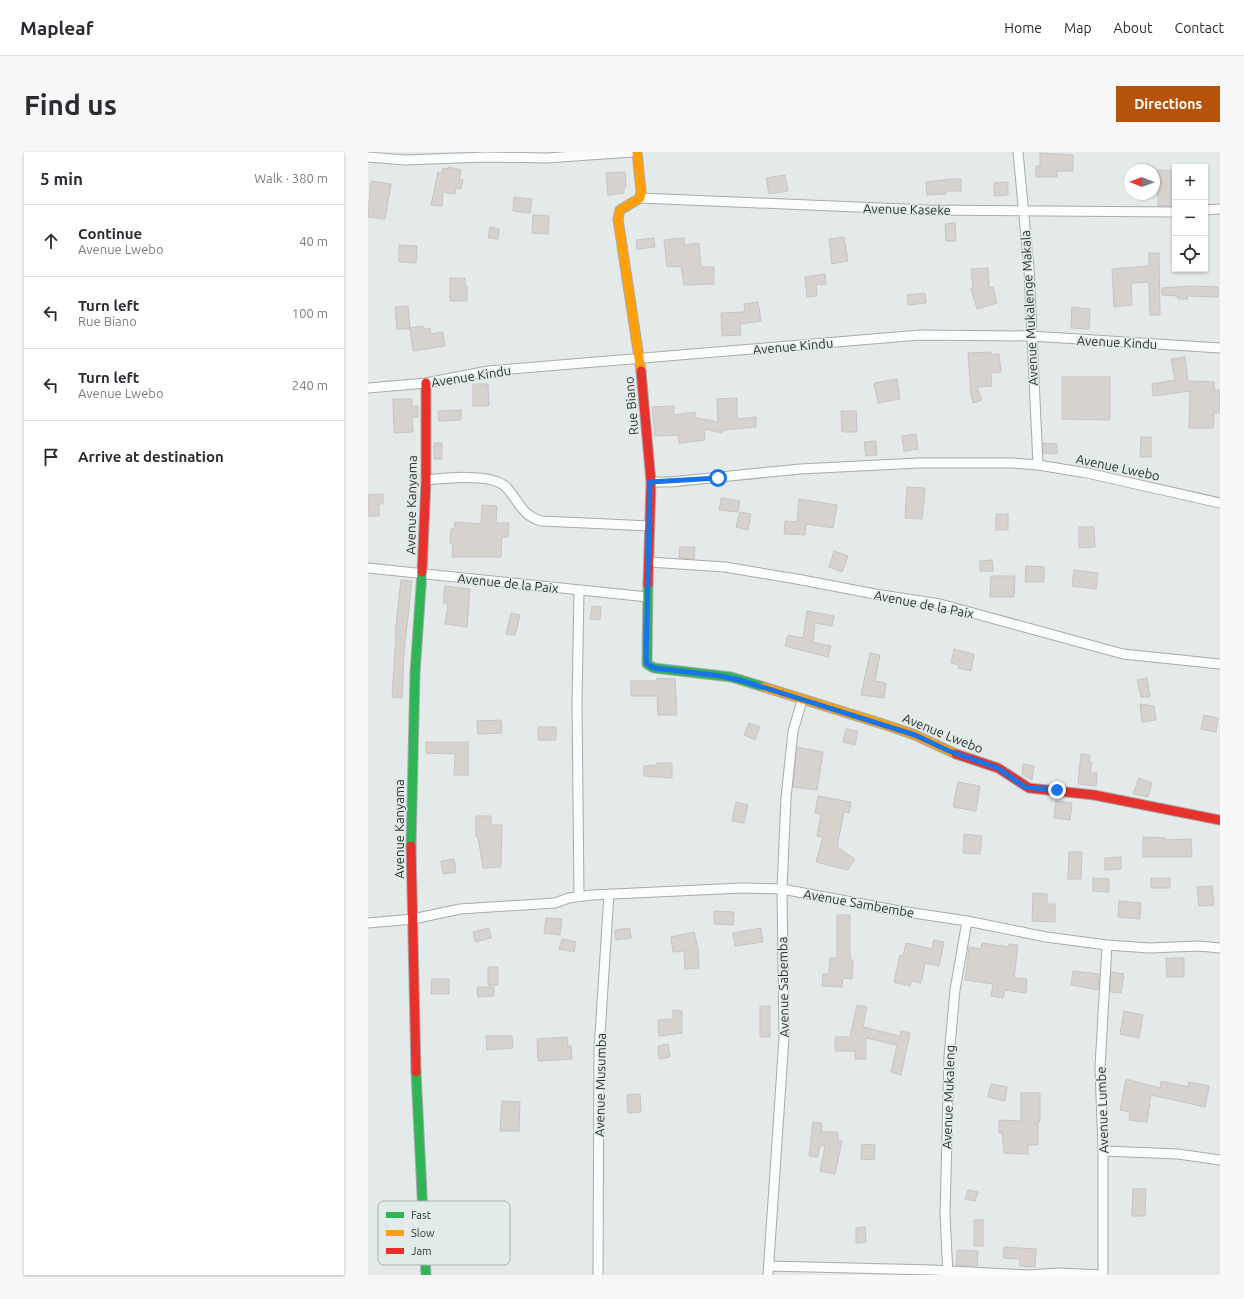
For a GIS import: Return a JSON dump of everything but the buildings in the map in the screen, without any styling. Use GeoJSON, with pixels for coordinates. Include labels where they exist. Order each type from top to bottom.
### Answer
{"type":"FeatureCollection","features":[{"type":"Feature","properties":{"kind":"street"},"geometry":{"type":"LineString","coordinates":[[368,157],[405,160],[486,157],[547,158],[632,152]]}},
{"type":"Feature","properties":{"kind":"street"},"geometry":{"type":"LineString","coordinates":[[637,152],[641,191],[640,198]]}},
{"type":"Feature","properties":{"kind":"street","name":"Avenue Mukalenge Makala"},"geometry":{"type":"LineString","coordinates":[[1018,152],[1029,269],[1038,465]]}},
{"type":"Feature","properties":{"kind":"street","name":"Avenue Kaseke"},"geometry":{"type":"LineString","coordinates":[[640,198],[912,210],[1172,212]]}},
{"type":"Feature","properties":{"kind":"street","name":"Rue Biano"},"geometry":{"type":"LineString","coordinates":[[640,198],[620,210],[618,219],[640,359],[650,482],[646,658],[647,664],[654,668]]}},
{"type":"Feature","properties":{"kind":"street"},"geometry":{"type":"LineString","coordinates":[[1208,210],[1220,210]]}},
{"type":"Feature","properties":{"kind":"street","name":"Avenue Kindu"},"geometry":{"type":"LineString","coordinates":[[368,388],[426,383],[488,371],[920,335],[1031,336],[1220,348]]}},
{"type":"Feature","properties":{"kind":"street","name":"Avenue Kanyama"},"geometry":{"type":"LineString","coordinates":[[422,1201],[415,1056],[411,837],[412,738],[426,480],[426,383]]}},
{"type":"Feature","properties":{"kind":"street","name":"Avenue Lwebo"},"geometry":{"type":"LineString","coordinates":[[650,482],[670,482],[800,469],[919,463],[1038,465],[1087,473],[1220,503]]}},
{"type":"Feature","properties":{"kind":"street"},"geometry":{"type":"LineString","coordinates":[[426,480],[443,479],[494,481],[504,486],[519,505],[533,519],[542,521],[650,526]]}},
{"type":"Feature","properties":{"kind":"street","name":"Avenue de la Paix"},"geometry":{"type":"LineString","coordinates":[[649,562],[725,567],[940,604],[1123,654],[1220,664]]}},
{"type":"Feature","properties":{"kind":"street","name":"Avenue de la Paix"},"geometry":{"type":"LineString","coordinates":[[368,568],[648,597]]}},
{"type":"Feature","properties":{"kind":"street"},"geometry":{"type":"LineString","coordinates":[[579,591],[577,702],[579,896]]}},
{"type":"Feature","properties":{"kind":"street","name":"Avenue Lwebo"},"geometry":{"type":"LineString","coordinates":[[654,668],[731,678],[802,701],[889,726],[915,735],[949,751],[998,768],[1029,788],[1094,795],[1220,820]]}},
{"type":"Feature","properties":{"kind":"street","name":"Avenue Sabemba"},"geometry":{"type":"LineString","coordinates":[[768,1270],[784,1038],[782,889],[789,769],[794,731],[802,701]]}},
{"type":"Feature","properties":{"kind":"street","name":"Avenue Sambembe"},"geometry":{"type":"LineString","coordinates":[[368,923],[413,919],[460,909],[555,903],[579,896],[742,888],[782,889],[893,910],[967,921],[1046,937],[1107,945],[1149,948],[1199,946],[1220,948]]}},
{"type":"Feature","properties":{"kind":"street","name":"Avenue Musumba"},"geometry":{"type":"LineString","coordinates":[[598,1275],[599,1050],[609,894]]}},
{"type":"Feature","properties":{"kind":"street","name":"Avenue Mukaleng"},"geometry":{"type":"LineString","coordinates":[[948,1273],[945,1214],[951,1024],[967,921]]}},
{"type":"Feature","properties":{"kind":"street","name":"Avenue Lumbe"},"geometry":{"type":"LineString","coordinates":[[1103,1275],[1103,1150],[1100,1066],[1107,945]]}},
{"type":"Feature","properties":{"kind":"street"},"geometry":{"type":"LineString","coordinates":[[1103,1150],[1178,1154],[1220,1160]]}},
{"type":"Feature","properties":{"kind":"street","name":"Avenue Kanyama"},"geometry":{"type":"LineString","coordinates":[[425,1265],[426,1275]]}},
{"type":"Feature","properties":{"kind":"street"},"geometry":{"type":"LineString","coordinates":[[768,1270],[1103,1275]]}},
{"type":"Feature","properties":{"kind":"traffic: fast"},"geometry":{"type":"LineString","coordinates":[[411,846],[415,673],[422,572]]}},
{"type":"Feature","properties":{"kind":"traffic: fast"},"geometry":{"type":"LineString","coordinates":[[648,584],[647,664],[654,668],[731,677],[764,687]]}},
{"type":"Feature","properties":{"kind":"traffic: fast"},"geometry":{"type":"LineString","coordinates":[[416,1072],[422,1201]]}},
{"type":"Feature","properties":{"kind":"traffic: fast"},"geometry":{"type":"LineString","coordinates":[[426,1265],[426,1275]]}},
{"type":"Feature","properties":{"kind":"traffic: slow"},"geometry":{"type":"LineString","coordinates":[[637,152],[641,191],[640,198],[620,210],[618,219],[641,371]]}},
{"type":"Feature","properties":{"kind":"traffic: slow"},"geometry":{"type":"LineString","coordinates":[[764,687],[915,735],[956,754]]}},
{"type":"Feature","properties":{"kind":"traffic: jam"},"geometry":{"type":"LineString","coordinates":[[641,371],[651,482],[648,584]]}},
{"type":"Feature","properties":{"kind":"traffic: jam"},"geometry":{"type":"LineString","coordinates":[[422,572],[426,480],[426,383]]}},
{"type":"Feature","properties":{"kind":"traffic: jam"},"geometry":{"type":"LineString","coordinates":[[956,754],[998,768],[1029,788],[1094,795],[1220,820]]}},
{"type":"Feature","properties":{"kind":"traffic: jam"},"geometry":{"type":"LineString","coordinates":[[411,846],[416,1072]]}},
{"type":"Feature","properties":{"kind":"route"},"geometry":{"type":"LineString","coordinates":[[718,478],[650,482],[646,658],[649,666],[668,670],[721,676],[743,681],[802,701],[915,735],[949,751],[988,766],[998,768],[1025,787],[1057,790]]}}]}
